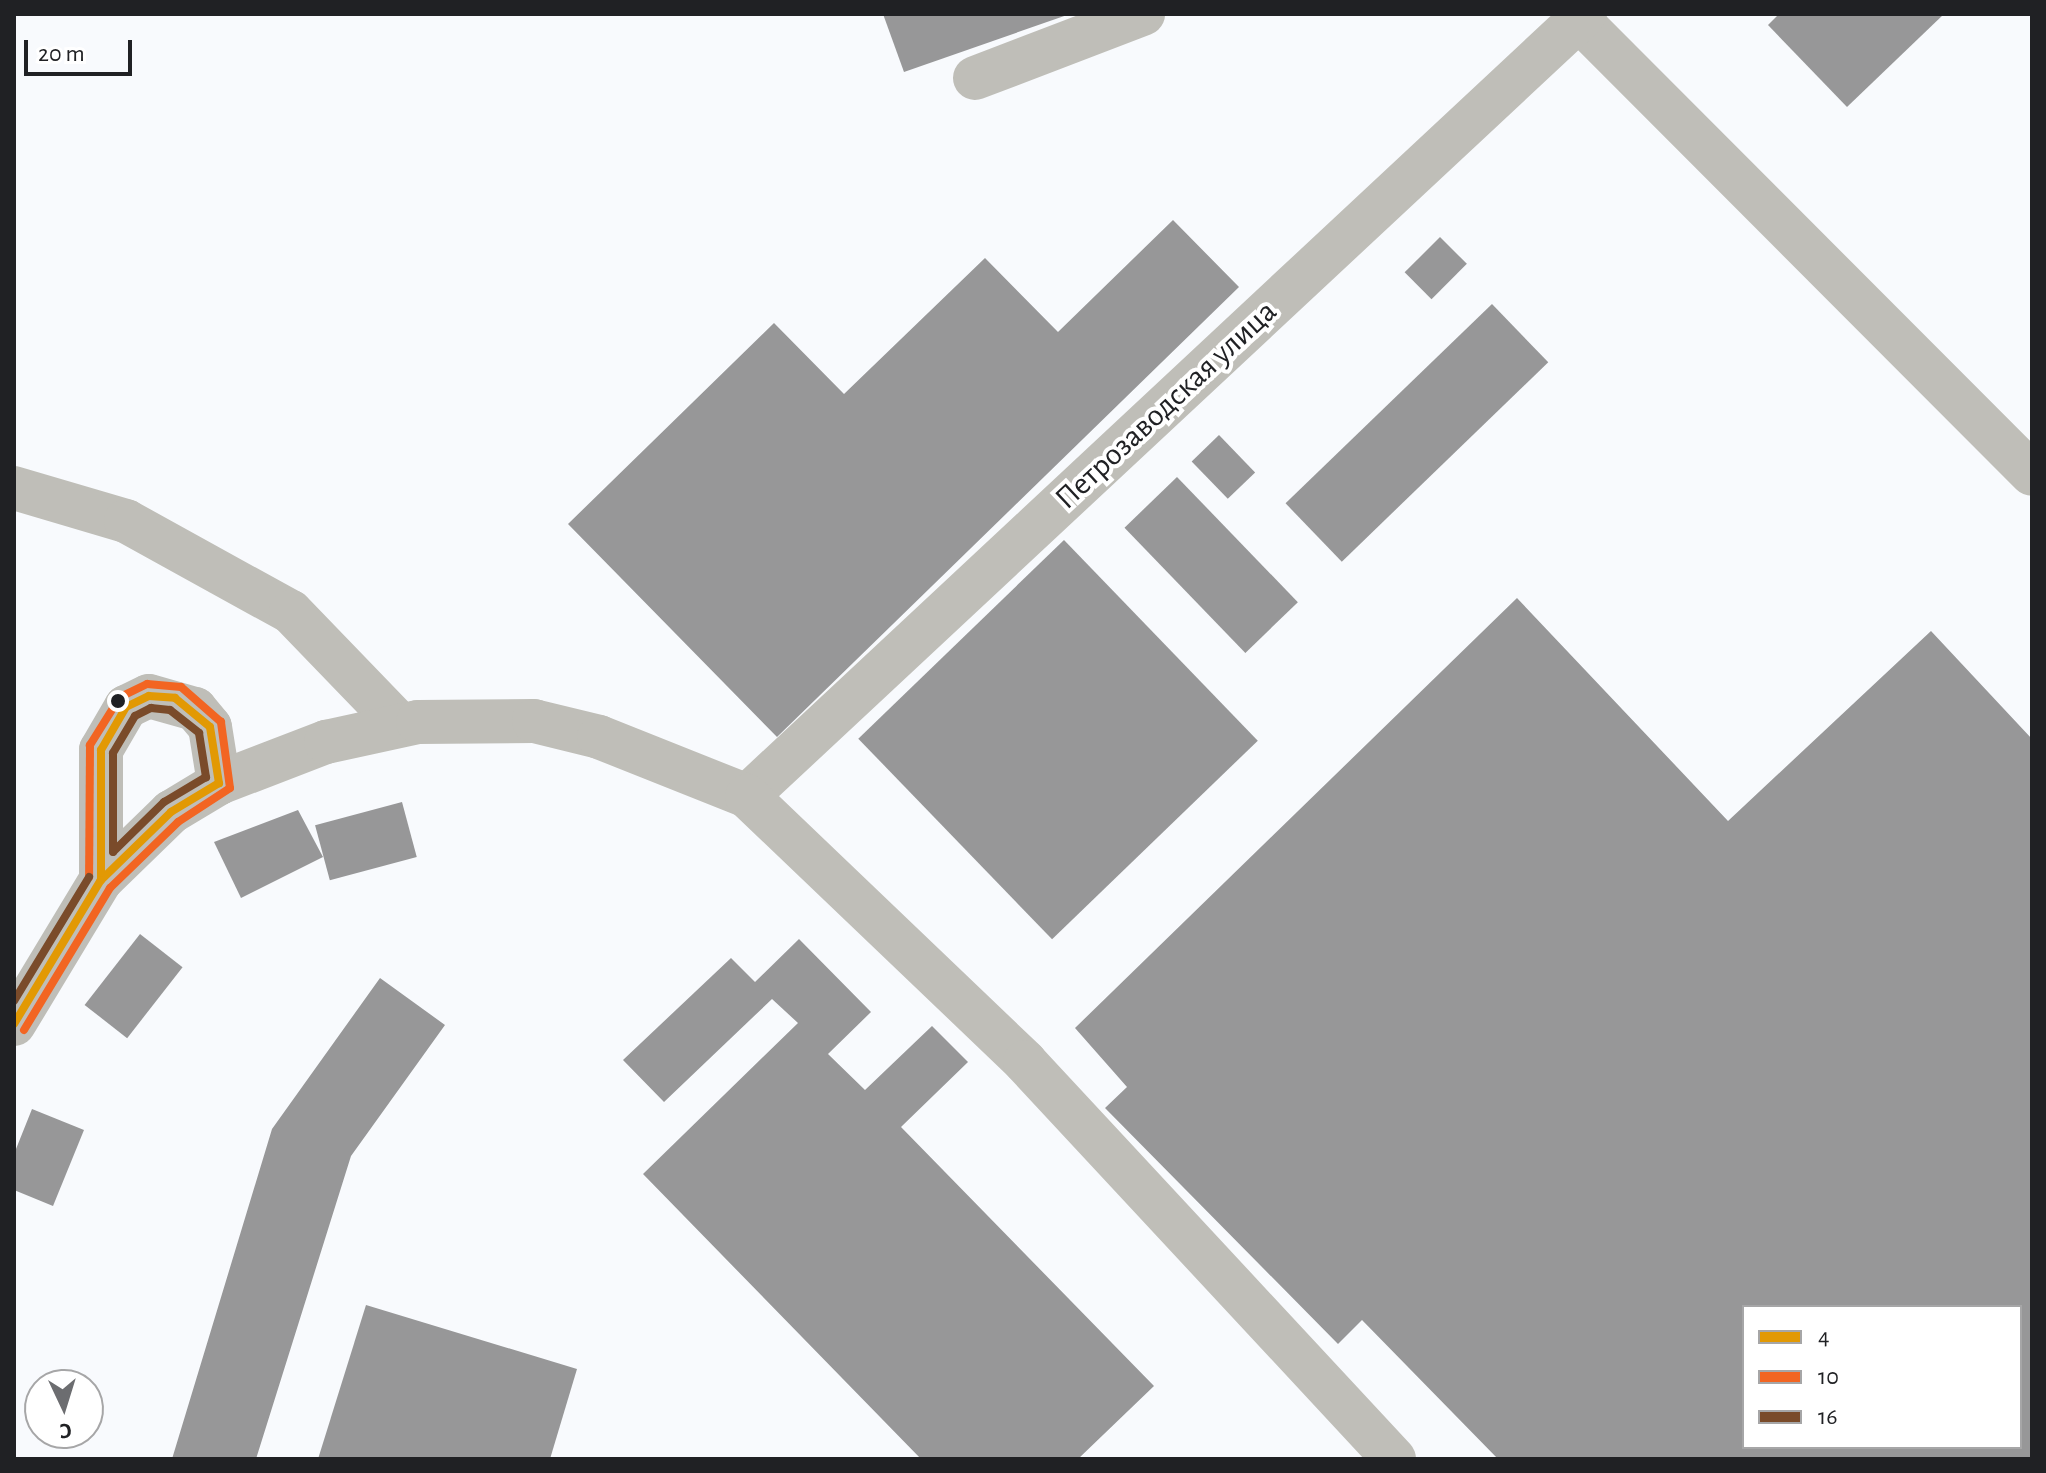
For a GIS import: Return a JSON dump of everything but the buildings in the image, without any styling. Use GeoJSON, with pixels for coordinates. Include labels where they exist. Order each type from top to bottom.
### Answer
{"type":"FeatureCollection","features":[{"type":"Feature","properties":{"kind":"street"},"geometry":{"type":"LineString","coordinates":[[975,78],[1143,14]]}},
{"type":"Feature","properties":{"kind":"street"},"geometry":{"type":"LineString","coordinates":[[1582,17],[2032,474]]}},
{"type":"Feature","properties":{"kind":"street","name":"Петрозаводская улица"},"geometry":{"type":"LineString","coordinates":[[747,796],[1582,17]]}},
{"type":"Feature","properties":{"kind":"street"},"geometry":{"type":"LineString","coordinates":[[14,488],[126,521],[291,612],[400,725]]}},
{"type":"Feature","properties":{"kind":"street"},"geometry":{"type":"LineString","coordinates":[[101,880],[101,750],[126,707],[149,696],[195,709],[210,727],[219,783]]}},
{"type":"Feature","properties":{"kind":"street"},"geometry":{"type":"LineString","coordinates":[[14,1024],[101,880],[171,812],[219,783],[326,742],[400,725],[534,721],[599,737],[747,796],[1025,1062],[1394,1459]]}},
{"type":"Feature","properties":{"kind":"transit line","name":"10"},"geometry":{"type":"LineString","coordinates":[[24,1030],[110,888],[178,822],[230,788],[221,722],[181,687],[147,684],[120,697],[90,745],[89,877]]}},
{"type":"Feature","properties":{"kind":"transit line","name":"4"},"geometry":{"type":"LineString","coordinates":[[149,696],[175,698],[210,727],[219,783],[171,812],[101,880],[101,750],[126,707],[149,696]]}},
{"type":"Feature","properties":{"kind":"transit line","name":"16"},"geometry":{"type":"LineString","coordinates":[[151,708],[170,710],[199,733],[206,777],[164,802],[113,852],[113,753],[135,716],[151,708]]}},
{"type":"Feature","properties":{"kind":"transit line","name":"16"},"geometry":{"type":"LineString","coordinates":[[14,1001],[89,877]]}},
{"type":"Feature","properties":{"kind":"transit line","name":"4"},"geometry":{"type":"LineString","coordinates":[[14,1024],[101,880]]}}]}
